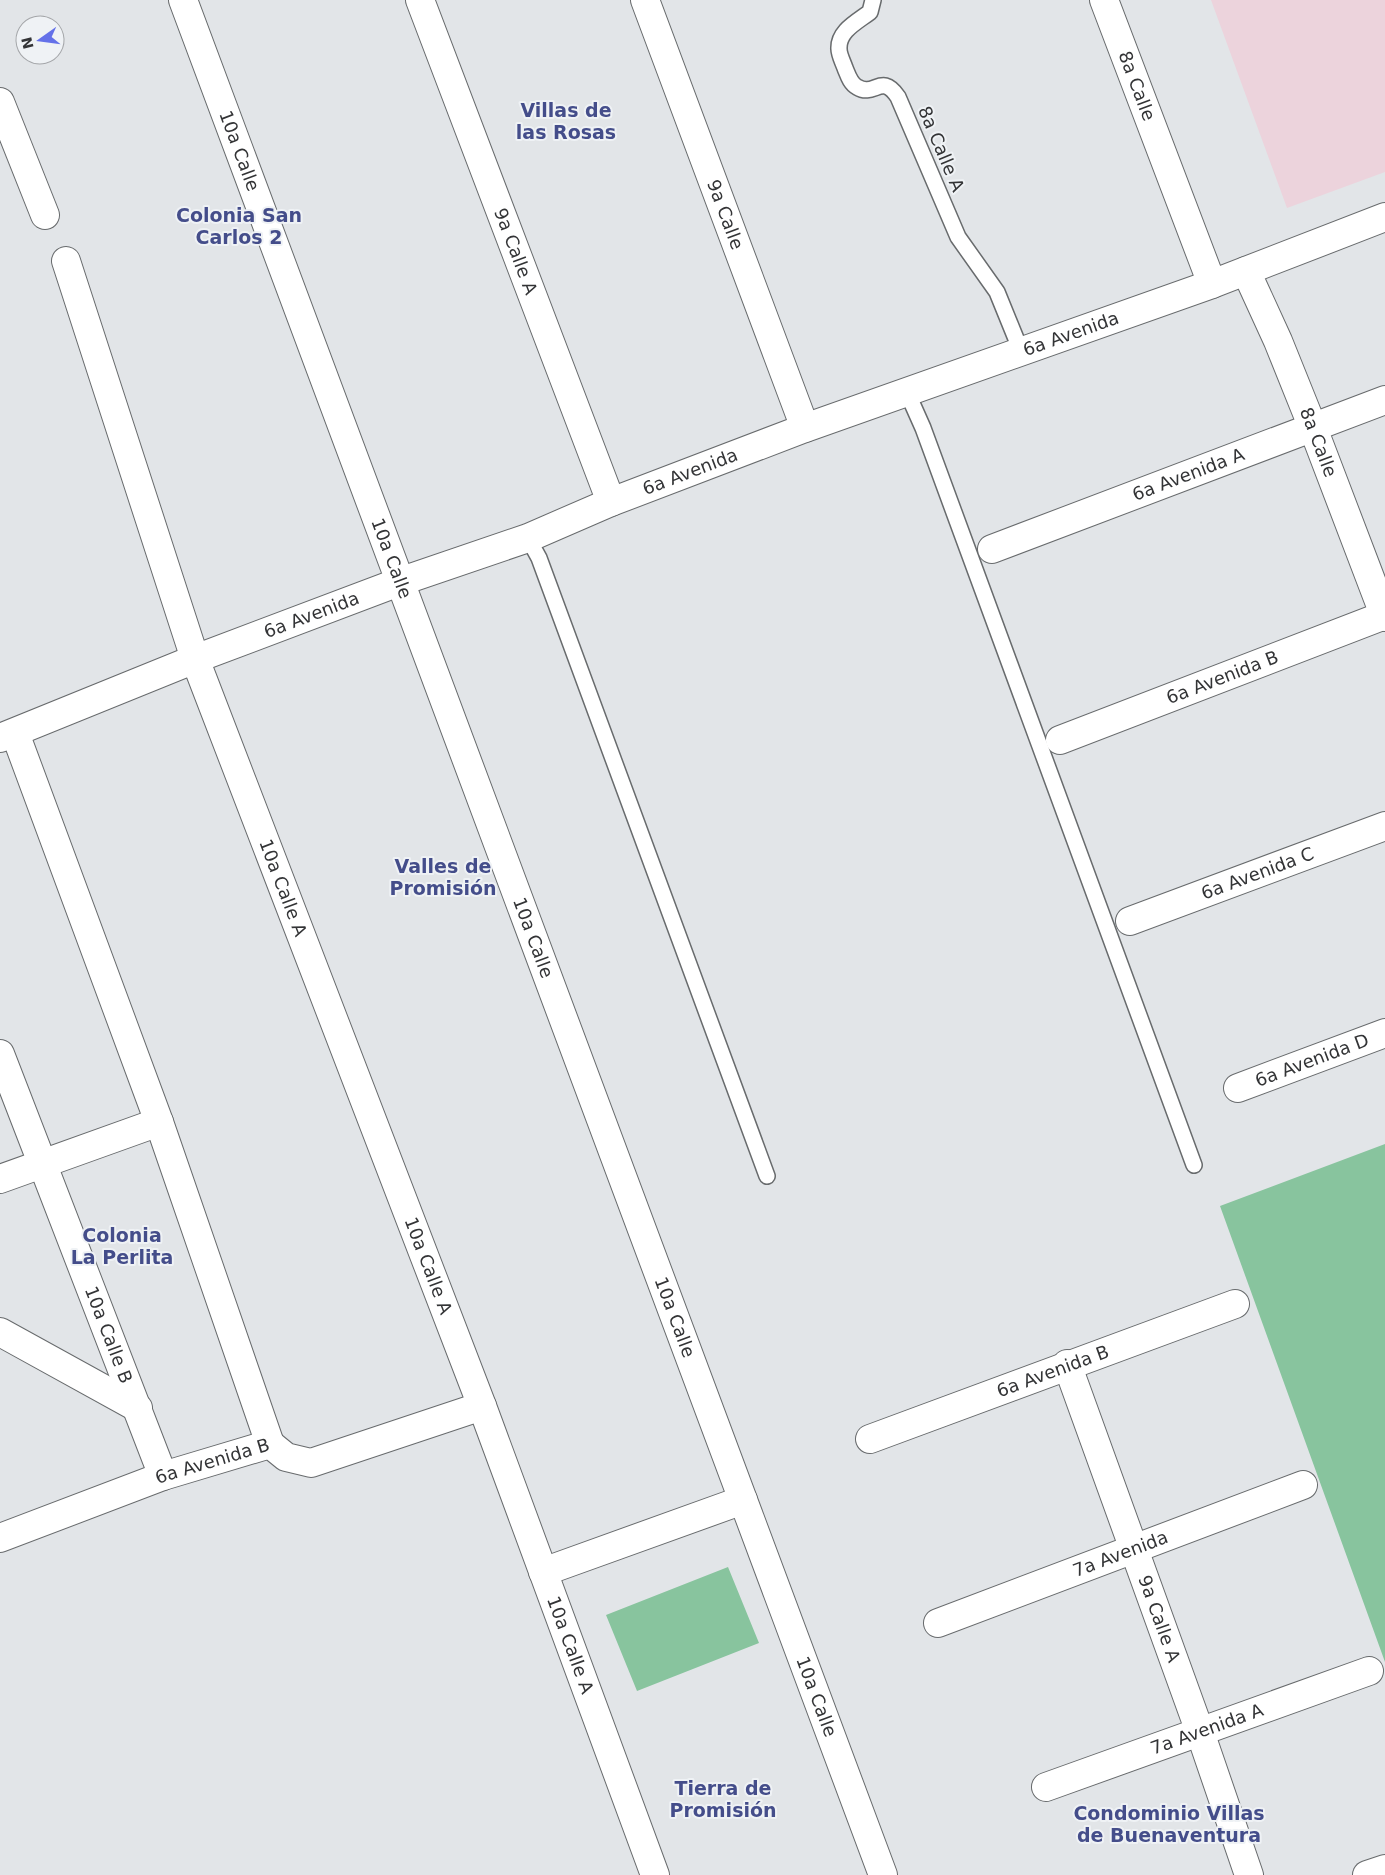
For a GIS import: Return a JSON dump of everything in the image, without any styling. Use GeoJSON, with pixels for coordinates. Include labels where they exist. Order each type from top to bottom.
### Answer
{"type":"FeatureCollection","features":[{"type":"Feature","properties":{"kind":"street","name":"10a Calle"},"geometry":{"type":"LineString","coordinates":[[183,0],[883,1875]]}},
{"type":"Feature","properties":{"kind":"street","name":"9a Calle A"},"geometry":{"type":"LineString","coordinates":[[420,0],[611,502]]}},
{"type":"Feature","properties":{"kind":"street","name":"9a Calle"},"geometry":{"type":"LineString","coordinates":[[645,0],[805,428]]}},
{"type":"Feature","properties":{"kind":"street","name":"8a Calle"},"geometry":{"type":"LineString","coordinates":[[1104,0],[1212,284]]}},
{"type":"Feature","properties":{"kind":"street"},"geometry":{"type":"LineString","coordinates":[[0,102],[45,215]]}},
{"type":"Feature","properties":{"kind":"street","name":"6a Avenida"},"geometry":{"type":"LineString","coordinates":[[7,735],[195,659],[399,582],[528,538],[611,502],[805,428],[1212,284],[1385,217]]}},
{"type":"Feature","properties":{"kind":"street","name":"10a Calle A"},"geometry":{"type":"LineString","coordinates":[[66,261],[195,659],[482,1406],[655,1875]]}},
{"type":"Feature","properties":{"kind":"street","name":"8a Calle"},"geometry":{"type":"LineString","coordinates":[[1246,271],[1278,341],[1314,428],[1385,615]]}},
{"type":"Feature","properties":{"kind":"street","name":"6a Avenida A"},"geometry":{"type":"LineString","coordinates":[[992,550],[1385,400]]}},
{"type":"Feature","properties":{"kind":"street","name":"6a Avenida B"},"geometry":{"type":"LineString","coordinates":[[1060,740],[1385,615]]}},
{"type":"Feature","properties":{"kind":"street"},"geometry":{"type":"LineString","coordinates":[[7,735],[159,1122],[270,1444]]}},
{"type":"Feature","properties":{"kind":"street","name":"6a Avenida C"},"geometry":{"type":"LineString","coordinates":[[1130,921],[1385,826]]}},
{"type":"Feature","properties":{"kind":"street","name":"6a Avenida D"},"geometry":{"type":"LineString","coordinates":[[1238,1088],[1385,1033]]}},
{"type":"Feature","properties":{"kind":"street","name":"10a Calle B"},"geometry":{"type":"LineString","coordinates":[[0,1054],[163,1476]]}},
{"type":"Feature","properties":{"kind":"street"},"geometry":{"type":"LineString","coordinates":[[0,1179],[159,1122]]}},
{"type":"Feature","properties":{"kind":"street","name":"6a Avenida B"},"geometry":{"type":"LineString","coordinates":[[870,1438],[1234,1304]]}},
{"type":"Feature","properties":{"kind":"street"},"geometry":{"type":"LineString","coordinates":[[0,1332],[138,1408]]}},
{"type":"Feature","properties":{"kind":"street","name":"9a Calle A"},"geometry":{"type":"LineString","coordinates":[[1067,1364],[1200,1732],[1249,1875]]}},
{"type":"Feature","properties":{"kind":"street","name":"6a Avenida B"},"geometry":{"type":"LineString","coordinates":[[0,1538],[163,1476],[270,1444],[286,1458],[311,1463],[482,1406]]}},
{"type":"Feature","properties":{"kind":"street","name":"7a Avenida"},"geometry":{"type":"LineString","coordinates":[[938,1623],[1303,1485]]}},
{"type":"Feature","properties":{"kind":"street"},"geometry":{"type":"LineString","coordinates":[[544,1572],[743,1500]]}},
{"type":"Feature","properties":{"kind":"street","name":"7a Avenida A"},"geometry":{"type":"LineString","coordinates":[[1046,1787],[1368,1671]]}},
{"type":"Feature","properties":{"kind":"street"},"geometry":{"type":"LineString","coordinates":[[1367,1875],[1385,1869]]}},
{"type":"Feature","properties":{"kind":"lane","name":"8a Calle A"},"geometry":{"type":"LineString","coordinates":[[873,0],[870,12],[847,29],[841,36],[838,50],[850,80],[858,88],[869,90],[884,85],[891,88],[898,97],[958,238],[997,292],[1021,351]]}},
{"type":"Feature","properties":{"kind":"lane"},"geometry":{"type":"LineString","coordinates":[[907,392],[927,437],[1194,1166]]}},
{"type":"Feature","properties":{"kind":"lane"},"geometry":{"type":"LineString","coordinates":[[528,538],[539,558],[767,1176]]}},
{"type":"Feature","properties":{"kind":"shaded area"},"geometry":{"type":"Polygon","coordinates":[[[1211,0],[1385,0],[1385,172],[1287,208],[1211,0]]]}},
{"type":"Feature","properties":{"kind":"green space"},"geometry":{"type":"Polygon","coordinates":[[[1385,1144],[1385,1662],[1220,1206],[1385,1144]]]}},
{"type":"Feature","properties":{"kind":"green space"},"geometry":{"type":"Polygon","coordinates":[[[728,1567],[759,1643],[637,1691],[606,1615],[728,1567]]]}},
{"type":"Feature","properties":{"kind":"district","name":"Villas de las Rosas"},"geometry":{"type":"Point","coordinates":[566,121]}},
{"type":"Feature","properties":{"kind":"district","name":"Colonia San Carlos 2"},"geometry":{"type":"Point","coordinates":[239,226]}},
{"type":"Feature","properties":{"kind":"district","name":"Valles de Promisión"},"geometry":{"type":"Point","coordinates":[443,877]}},
{"type":"Feature","properties":{"kind":"district","name":"Colonia La Perlita"},"geometry":{"type":"Point","coordinates":[122,1246]}},
{"type":"Feature","properties":{"kind":"district","name":"Tierra de Promisión"},"geometry":{"type":"Point","coordinates":[723,1799]}},
{"type":"Feature","properties":{"kind":"district","name":"Condominio Villas de Buenaventura"},"geometry":{"type":"Point","coordinates":[1169,1824]}}]}
